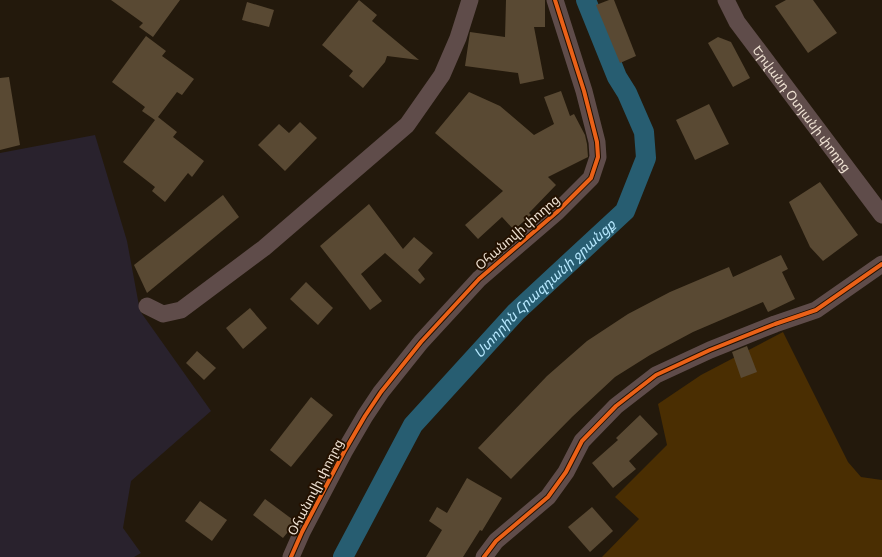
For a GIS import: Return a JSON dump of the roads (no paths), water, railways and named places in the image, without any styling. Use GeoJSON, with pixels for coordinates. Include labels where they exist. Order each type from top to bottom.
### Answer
{"type":"FeatureCollection","features":[{"type":"Feature","properties":{"kind":"street"},"geometry":{"type":"LineString","coordinates":[[147,306],[163,314],[181,310],[264,248],[407,125],[442,75],[458,38],[470,0]]}},
{"type":"Feature","properties":{"kind":"street","name":"Օհանովի փողոց"},"geometry":{"type":"LineString","coordinates":[[291,557],[302,532],[344,452],[381,392],[422,342],[479,279],[556,212],[591,178],[598,157],[597,142],[584,91],[556,0]]}},
{"type":"Feature","properties":{"kind":"street","name":"Երվանդ Օտյանի փողոց"},"geometry":{"type":"LineString","coordinates":[[726,0],[737,22],[882,215]]}},
{"type":"Feature","properties":{"kind":"street"},"geometry":{"type":"LineString","coordinates":[[484,557],[496,541],[548,497],[566,472],[582,441],[616,406],[656,375],[710,350],[775,324],[816,310],[882,264]]}},
{"type":"Feature","properties":{"kind":"waterway","name":"Ստորին Հրազդանի ջրանցք"},"geometry":{"type":"LineString","coordinates":[[343,557],[413,425],[516,312],[625,211],[646,158],[644,132],[627,93],[617,77],[586,0]]}}]}
